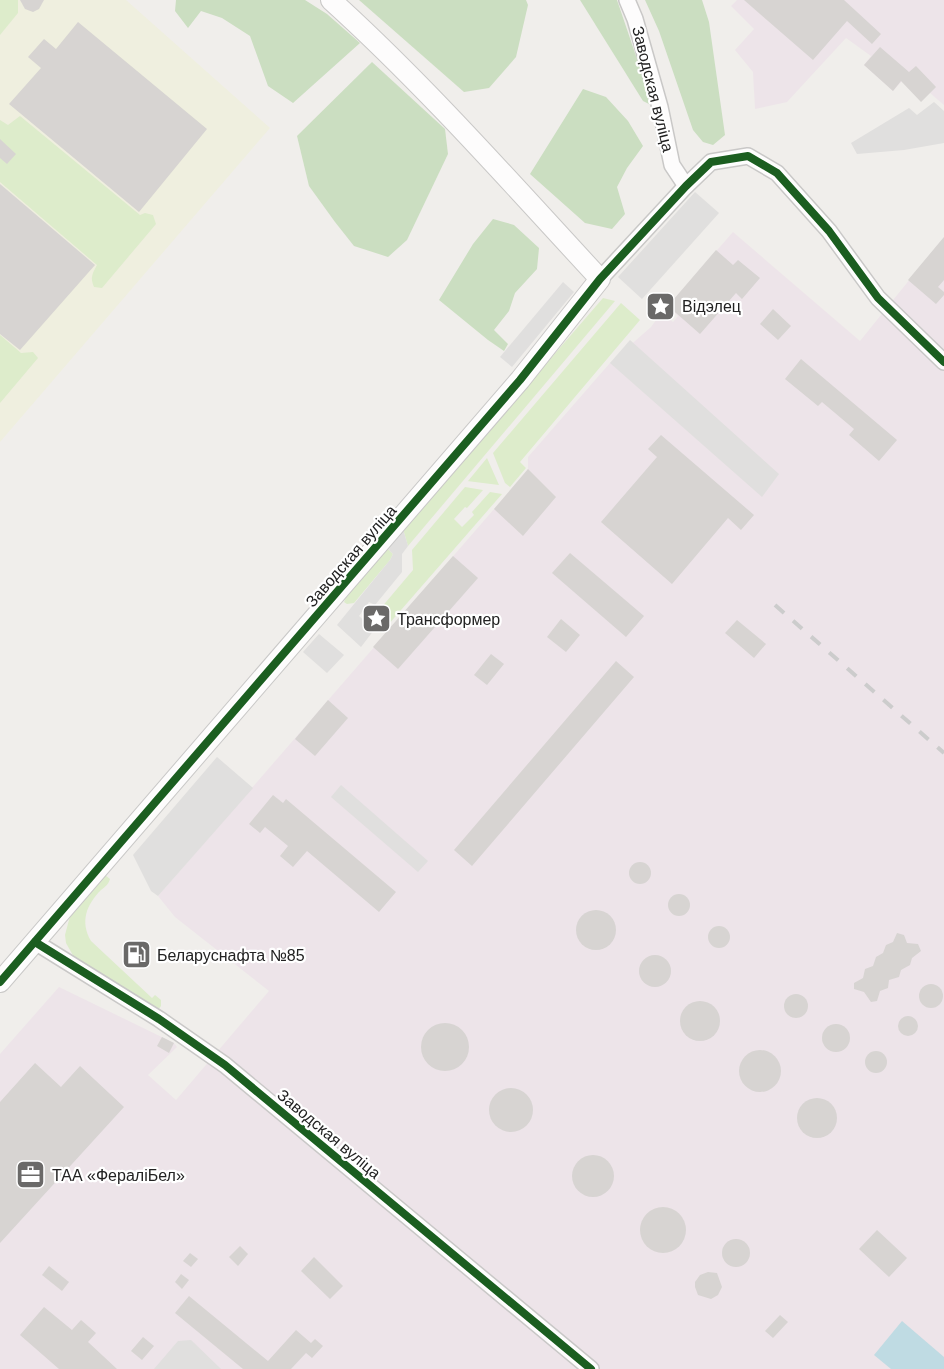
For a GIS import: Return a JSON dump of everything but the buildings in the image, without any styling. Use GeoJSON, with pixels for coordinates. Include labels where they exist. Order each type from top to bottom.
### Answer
{"type":"FeatureCollection","features":[{"type":"Feature","properties":{"kind":"street"},"geometry":{"type":"LineString","coordinates":[[331,0],[373,38],[488,156],[600,279]]}},
{"type":"Feature","properties":{"kind":"street","name":"Заводская вуліца"},"geometry":{"type":"LineString","coordinates":[[0,982],[513,389],[600,279],[686,186],[672,165],[660,107],[627,0]]}},
{"type":"Feature","properties":{"kind":"street"},"geometry":{"type":"LineString","coordinates":[[686,186],[711,162],[748,156],[777,173],[829,231],[878,298],[944,362]]}},
{"type":"Feature","properties":{"kind":"street","name":"Заводская вуліца"},"geometry":{"type":"LineString","coordinates":[[35,942],[159,1019],[225,1065],[591,1369]]}},
{"type":"Feature","properties":{"kind":"shaded area"},"geometry":{"type":"Polygon","coordinates":[[[737,0],[944,0],[944,105],[930,93],[902,81],[893,91],[864,65],[871,56],[846,38],[787,102],[755,109],[753,72],[735,50],[754,29],[731,6],[737,0]]]}},
{"type":"Feature","properties":{"kind":"shaded area"},"geometry":{"type":"Polygon","coordinates":[[[934,102],[944,111],[944,143],[904,150],[857,154],[851,143],[909,108],[917,115],[934,102]]]}},
{"type":"Feature","properties":{"kind":"shaded area"},"geometry":{"type":"Polygon","coordinates":[[[695,192],[719,213],[642,299],[618,277],[695,192]]]}},
{"type":"Feature","properties":{"kind":"shaded area"},"geometry":{"type":"Polygon","coordinates":[[[733,232],[860,341],[944,237],[944,1369],[0,1369],[0,1054],[59,987],[174,1043],[177,1047],[148,1075],[176,1100],[269,991],[175,917],[158,896],[508,493],[528,469],[528,457],[610,363],[651,327],[662,312],[673,322],[678,316],[668,306],[733,232]]]}},
{"type":"Feature","properties":{"kind":"shaded area"},"geometry":{"type":"Polygon","coordinates":[[[563,282],[574,292],[512,367],[500,357],[563,282]]]}},
{"type":"Feature","properties":{"kind":"shaded area"},"geometry":{"type":"Polygon","coordinates":[[[630,340],[779,474],[762,497],[610,363],[630,340]]]}},
{"type":"Feature","properties":{"kind":"shaded area"},"geometry":{"type":"Polygon","coordinates":[[[403,529],[408,546],[402,554],[402,572],[375,605],[369,602],[359,616],[374,630],[361,647],[337,625],[390,560],[393,554],[386,547],[403,529]]]}},
{"type":"Feature","properties":{"kind":"shaded area"},"geometry":{"type":"Polygon","coordinates":[[[319,634],[344,655],[327,673],[303,652],[319,634]]]}},
{"type":"Feature","properties":{"kind":"shaded area"},"geometry":{"type":"Polygon","coordinates":[[[217,757],[253,788],[158,896],[151,891],[133,855],[217,757]]]}},
{"type":"Feature","properties":{"kind":"shaded area"},"geometry":{"type":"Polygon","coordinates":[[[341,785],[428,861],[418,872],[331,797],[341,785]]]}},
{"type":"Feature","properties":{"kind":"shaded area"},"geometry":{"type":"Polygon","coordinates":[[[191,1340],[221,1369],[154,1369],[178,1341],[191,1340]]]}},
{"type":"Feature","properties":{"kind":"green space"},"geometry":{"type":"Polygon","coordinates":[[[0,0],[126,0],[270,128],[0,442],[0,0]]]}},
{"type":"Feature","properties":{"kind":"green space"},"geometry":{"type":"Polygon","coordinates":[[[0,0],[18,0],[18,13],[0,35],[0,0]]]}},
{"type":"Feature","properties":{"kind":"green space"},"geometry":{"type":"Polygon","coordinates":[[[176,0],[305,0],[327,14],[360,43],[293,103],[268,86],[250,36],[222,18],[201,11],[188,28],[175,11],[176,0]]]}},
{"type":"Feature","properties":{"kind":"green space"},"geometry":{"type":"Polygon","coordinates":[[[359,0],[526,0],[528,5],[516,57],[489,88],[464,92],[359,0]]]}},
{"type":"Feature","properties":{"kind":"green space"},"geometry":{"type":"Polygon","coordinates":[[[580,0],[617,0],[651,105],[643,101],[580,0]]]}},
{"type":"Feature","properties":{"kind":"green space"},"geometry":{"type":"Polygon","coordinates":[[[645,0],[702,0],[709,22],[725,135],[713,145],[703,142],[693,130],[659,31],[645,0]]]}},
{"type":"Feature","properties":{"kind":"green space"},"geometry":{"type":"Polygon","coordinates":[[[372,62],[445,129],[448,154],[407,240],[388,257],[354,246],[335,222],[309,186],[297,136],[372,62]]]}},
{"type":"Feature","properties":{"kind":"green space"},"geometry":{"type":"Polygon","coordinates":[[[583,89],[606,97],[628,121],[643,146],[617,187],[625,214],[612,229],[585,223],[530,174],[583,89]]]}},
{"type":"Feature","properties":{"kind":"green space"},"geometry":{"type":"Polygon","coordinates":[[[20,116],[140,215],[145,213],[153,215],[156,224],[102,288],[94,287],[92,281],[97,265],[0,182],[0,120],[8,125],[20,116]]]}},
{"type":"Feature","properties":{"kind":"green space"},"geometry":{"type":"Polygon","coordinates":[[[493,219],[514,225],[539,248],[537,269],[515,293],[509,311],[494,330],[508,344],[504,351],[439,300],[473,244],[493,219]]]}},
{"type":"Feature","properties":{"kind":"green space"},"geometry":{"type":"Polygon","coordinates":[[[603,298],[615,301],[408,546],[403,529],[603,298]]]}},
{"type":"Feature","properties":{"kind":"green space"},"geometry":{"type":"Polygon","coordinates":[[[621,303],[640,320],[520,462],[526,468],[510,487],[505,483],[493,453],[621,303]]]}},
{"type":"Feature","properties":{"kind":"green space"},"geometry":{"type":"Polygon","coordinates":[[[0,335],[21,353],[33,352],[38,358],[0,403],[0,335]]]}},
{"type":"Feature","properties":{"kind":"green space"},"geometry":{"type":"Polygon","coordinates":[[[487,458],[499,485],[467,481],[468,481],[487,458]]]}},
{"type":"Feature","properties":{"kind":"green space"},"geometry":{"type":"Polygon","coordinates":[[[465,487],[483,490],[454,519],[462,527],[474,515],[472,512],[490,492],[502,494],[381,633],[370,621],[413,570],[412,550],[465,487]]]}},
{"type":"Feature","properties":{"kind":"green space"},"geometry":{"type":"Polygon","coordinates":[[[386,547],[393,554],[390,560],[354,603],[344,602],[347,595],[386,547]]]}},
{"type":"Feature","properties":{"kind":"green space"},"geometry":{"type":"Polygon","coordinates":[[[105,875],[110,879],[96,896],[86,914],[88,934],[91,941],[152,998],[155,995],[161,1000],[158,1010],[153,1010],[75,959],[66,943],[65,935],[70,916],[100,878],[105,875]]]}},
{"type":"Feature","properties":{"kind":"water"},"geometry":{"type":"Polygon","coordinates":[[[902,1321],[944,1357],[944,1369],[891,1369],[874,1355],[902,1321]]]}},
{"type":"Feature","properties":{"kind":"railway"},"geometry":{"type":"LineString","coordinates":[[775,605],[944,753]]}},
{"type":"Feature","properties":{"kind":"cycle path"},"geometry":{"type":"LineString","coordinates":[[0,982],[520,380],[600,279],[711,162],[748,156],[777,173],[829,231],[878,298],[944,362]]}},
{"type":"Feature","properties":{"kind":"cycle path"},"geometry":{"type":"LineString","coordinates":[[35,942],[159,1019],[225,1065],[591,1369]]}},
{"type":"Feature","properties":{"kind":"place","name":"Відэлец"},"geometry":{"type":"Point","coordinates":[661,306]}},
{"type":"Feature","properties":{"kind":"place","name":"Трансформер"},"geometry":{"type":"Point","coordinates":[376,619]}},
{"type":"Feature","properties":{"kind":"place","name":"Беларуснафта №85"},"geometry":{"type":"Point","coordinates":[136,955]}},
{"type":"Feature","properties":{"kind":"place","name":"ТАА «ФераліБел»"},"geometry":{"type":"Point","coordinates":[31,1175]}}]}
